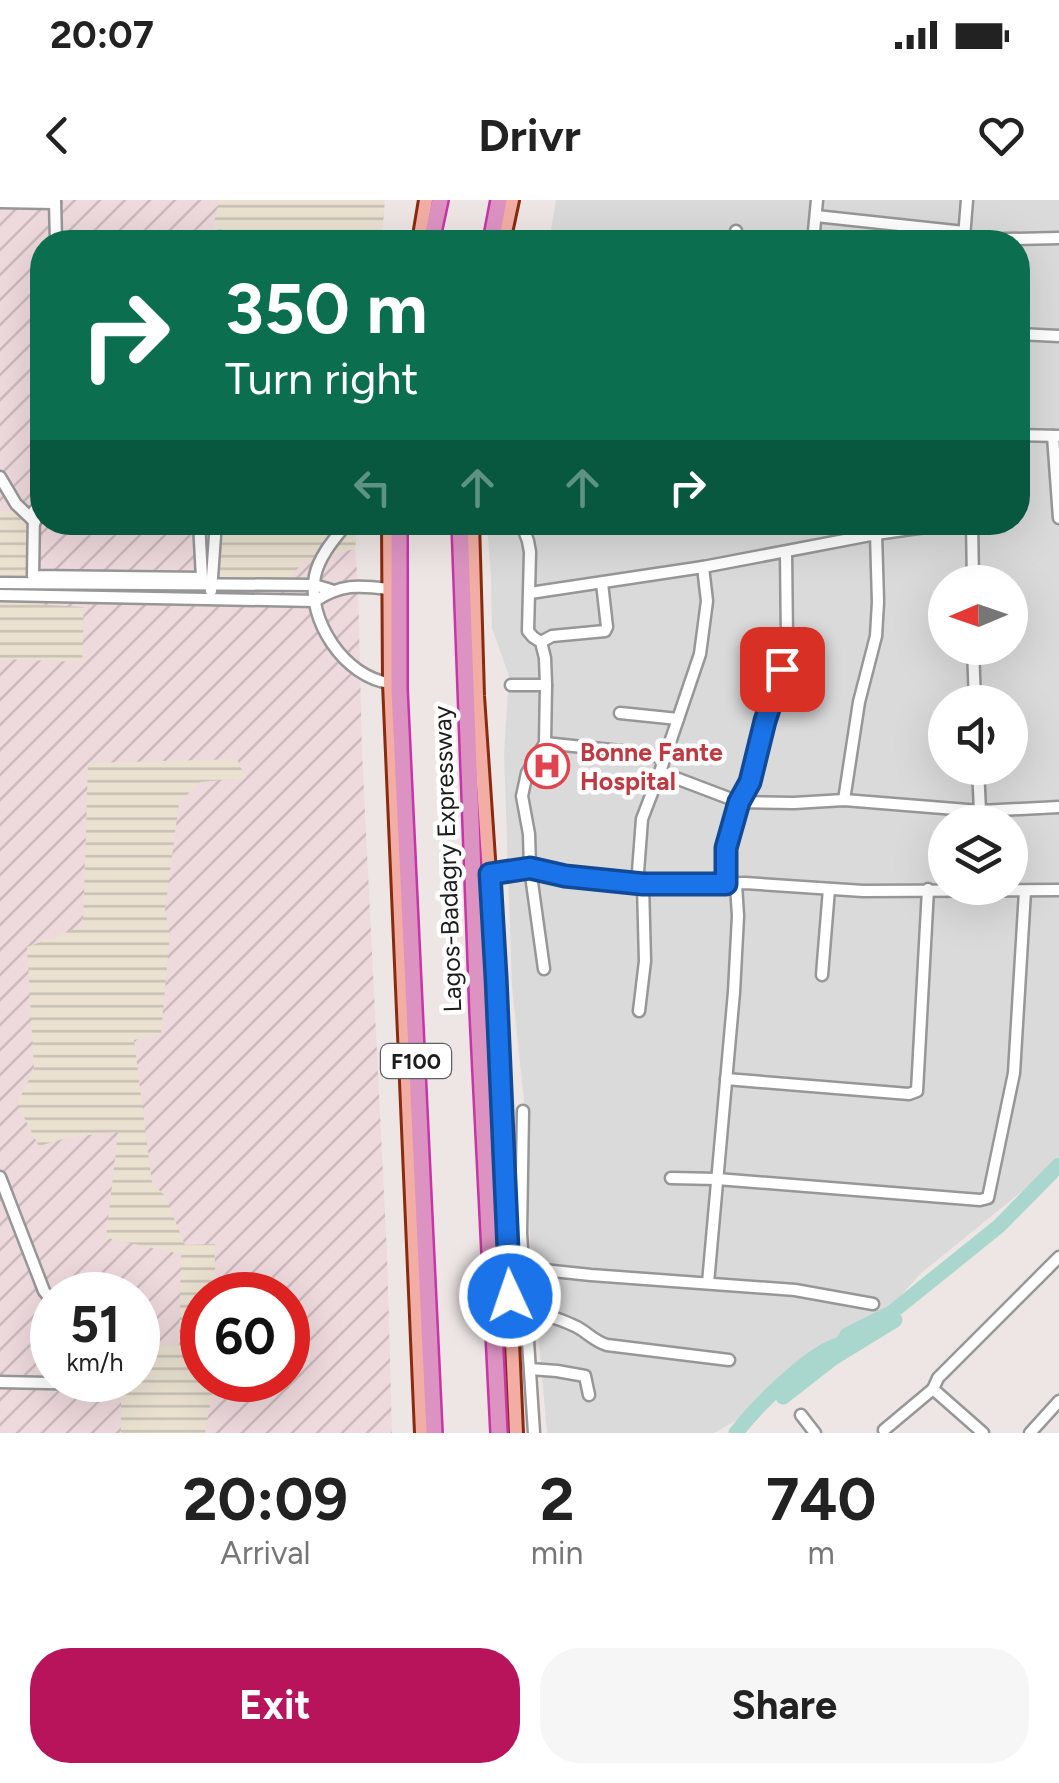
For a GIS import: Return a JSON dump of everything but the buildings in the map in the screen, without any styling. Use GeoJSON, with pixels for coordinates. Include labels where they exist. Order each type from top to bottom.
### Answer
{"type":"FeatureCollection","features":[{"type":"Feature","properties":{"kind":"highway"},"geometry":{"type":"LineString","coordinates":[[434,230],[440,200]]}},
{"type":"Feature","properties":{"kind":"highway"},"geometry":{"type":"LineString","coordinates":[[493,230],[499,200]]}},
{"type":"Feature","properties":{"kind":"highway","name":"Lagos-Badagry Expressway"},"geometry":{"type":"LineString","coordinates":[[400,535],[394,686],[434,1433]]}},
{"type":"Feature","properties":{"kind":"highway","name":"Lagos-Badagry Expressway"},"geometry":{"type":"LineString","coordinates":[[470,535],[462,582],[499,1433]]}},
{"type":"Feature","properties":{"kind":"highway"},"geometry":{"type":"LineString","coordinates":[[462,582],[470,668],[477,696]]}},
{"type":"Feature","properties":{"kind":"main road"},"geometry":{"type":"LineString","coordinates":[[421,230],[426,200]]}},
{"type":"Feature","properties":{"kind":"main road"},"geometry":{"type":"LineString","coordinates":[[506,230],[512,200]]}},
{"type":"Feature","properties":{"kind":"main road","name":"Lagos-Badagry Expressway"},"geometry":{"type":"LineString","coordinates":[[390,535],[388,589],[422,1433]]}},
{"type":"Feature","properties":{"kind":"main road","name":"Lagos-Badagry Expressway"},"geometry":{"type":"LineString","coordinates":[[472,535],[477,696],[496,977],[516,1433]]}},
{"type":"Feature","properties":{"kind":"street"},"geometry":{"type":"LineString","coordinates":[[815,230],[817,200]]}},
{"type":"Feature","properties":{"kind":"street"},"geometry":{"type":"LineString","coordinates":[[965,230],[967,200]]}},
{"type":"Feature","properties":{"kind":"street"},"geometry":{"type":"LineString","coordinates":[[0,202],[55,202],[56,230]]}},
{"type":"Feature","properties":{"kind":"street"},"geometry":{"type":"LineString","coordinates":[[816,216],[910,230]]}},
{"type":"Feature","properties":{"kind":"street"},"geometry":{"type":"LineString","coordinates":[[1030,238],[1059,238]]}},
{"type":"Feature","properties":{"kind":"street"},"geometry":{"type":"LineString","coordinates":[[1030,335],[1059,336]]}},
{"type":"Feature","properties":{"kind":"street"},"geometry":{"type":"LineString","coordinates":[[1030,435],[1056,436],[1059,518]]}},
{"type":"Feature","properties":{"kind":"street"},"geometry":{"type":"LineString","coordinates":[[0,478],[16,504],[30,511]]}},
{"type":"Feature","properties":{"kind":"street"},"geometry":{"type":"LineString","coordinates":[[33,535],[32,576],[202,578],[200,535]]}},
{"type":"Feature","properties":{"kind":"street"},"geometry":{"type":"LineString","coordinates":[[41,535],[43,584]]}},
{"type":"Feature","properties":{"kind":"street"},"geometry":{"type":"LineString","coordinates":[[210,592],[215,535]]}},
{"type":"Feature","properties":{"kind":"street"},"geometry":{"type":"LineString","coordinates":[[339,535],[315,574],[315,600],[326,634],[348,662],[379,682],[394,686]]}},
{"type":"Feature","properties":{"kind":"street"},"geometry":{"type":"LineString","coordinates":[[526,535],[530,552],[528,631],[541,642]]}},
{"type":"Feature","properties":{"kind":"street"},"geometry":{"type":"LineString","coordinates":[[530,594],[871,535]]}},
{"type":"Feature","properties":{"kind":"street"},"geometry":{"type":"LineString","coordinates":[[844,800],[858,702],[876,636],[876,535]]}},
{"type":"Feature","properties":{"kind":"street"},"geometry":{"type":"LineString","coordinates":[[972,535],[973,565]]}},
{"type":"Feature","properties":{"kind":"street"},"geometry":{"type":"LineString","coordinates":[[708,1283],[738,916],[726,848],[739,802],[750,782],[782,669],[787,642],[786,552]]}},
{"type":"Feature","properties":{"kind":"street"},"geometry":{"type":"LineString","coordinates":[[639,1011],[644,961],[643,884],[638,872],[642,818],[695,673],[707,602],[703,567]]}},
{"type":"Feature","properties":{"kind":"street"},"geometry":{"type":"LineString","coordinates":[[0,583],[315,600],[332,590],[358,585],[388,589]]}},
{"type":"Feature","properties":{"kind":"street"},"geometry":{"type":"LineString","coordinates":[[541,642],[552,636],[605,630],[602,583]]}},
{"type":"Feature","properties":{"kind":"street"},"geometry":{"type":"LineString","coordinates":[[0,595],[210,592],[314,585],[332,590]]}},
{"type":"Feature","properties":{"kind":"street"},"geometry":{"type":"LineString","coordinates":[[541,642],[546,685],[544,743],[527,773],[523,807],[544,969]]}},
{"type":"Feature","properties":{"kind":"street"},"geometry":{"type":"LineString","coordinates":[[511,685],[546,685]]}},
{"type":"Feature","properties":{"kind":"street"},"geometry":{"type":"LineString","coordinates":[[620,712],[678,719]]}},
{"type":"Feature","properties":{"kind":"street"},"geometry":{"type":"LineString","coordinates":[[544,743],[665,758]]}},
{"type":"Feature","properties":{"kind":"street"},"geometry":{"type":"LineString","coordinates":[[660,772],[739,802],[844,800],[928,807]]}},
{"type":"Feature","properties":{"kind":"street"},"geometry":{"type":"LineString","coordinates":[[1028,808],[1059,806]]}},
{"type":"Feature","properties":{"kind":"street"},"geometry":{"type":"LineString","coordinates":[[490,874],[530,868],[565,876],[643,884],[928,890],[917,1091],[909,1094],[726,1079]]}},
{"type":"Feature","properties":{"kind":"street"},"geometry":{"type":"LineString","coordinates":[[822,975],[830,890]]}},
{"type":"Feature","properties":{"kind":"street"},"geometry":{"type":"LineString","coordinates":[[1028,891],[1059,890]]}},
{"type":"Feature","properties":{"kind":"street"},"geometry":{"type":"LineString","coordinates":[[670,1178],[988,1198],[1014,1073],[1023,905]]}},
{"type":"Feature","properties":{"kind":"street"},"geometry":{"type":"LineString","coordinates":[[523,1111],[521,1234],[534,1433]]}},
{"type":"Feature","properties":{"kind":"street"},"geometry":{"type":"LineString","coordinates":[[0,1177],[37,1272]]}},
{"type":"Feature","properties":{"kind":"street"},"geometry":{"type":"LineString","coordinates":[[884,1430],[934,1389],[938,1378],[1059,1257]]}},
{"type":"Feature","properties":{"kind":"street"},"geometry":{"type":"LineString","coordinates":[[524,1268],[796,1290],[873,1304]]}},
{"type":"Feature","properties":{"kind":"street"},"geometry":{"type":"LineString","coordinates":[[527,1313],[563,1320],[606,1345],[729,1360]]}},
{"type":"Feature","properties":{"kind":"street"},"geometry":{"type":"LineString","coordinates":[[530,1369],[586,1376],[589,1395]]}},
{"type":"Feature","properties":{"kind":"street"},"geometry":{"type":"LineString","coordinates":[[0,1382],[30,1382]]}},
{"type":"Feature","properties":{"kind":"street"},"geometry":{"type":"LineString","coordinates":[[934,1389],[982,1433]]}},
{"type":"Feature","properties":{"kind":"street"},"geometry":{"type":"LineString","coordinates":[[1030,1433],[1059,1401]]}},
{"type":"Feature","properties":{"kind":"street"},"geometry":{"type":"LineString","coordinates":[[801,1415],[815,1433]]}},
{"type":"Feature","properties":{"kind":"shaded area"},"geometry":{"type":"Polygon","coordinates":[[[0,200],[385,200],[382,230],[30,230],[30,535],[356,535],[362,752],[392,1433],[0,1433],[0,200]]]}},
{"type":"Feature","properties":{"kind":"shaded area"},"geometry":{"type":"Polygon","coordinates":[[[219,200],[385,200],[382,230],[213,228],[219,200]]]}},
{"type":"Feature","properties":{"kind":"shaded area"},"geometry":{"type":"Polygon","coordinates":[[[556,200],[1059,200],[1059,1155],[1036,1180],[919,1275],[873,1328],[769,1402],[714,1433],[547,1433],[530,1238],[525,1111],[512,987],[504,753],[509,676],[492,628],[488,535],[1030,535],[1030,230],[551,230],[556,200]]]}},
{"type":"Feature","properties":{"kind":"shaded area"},"geometry":{"type":"Polygon","coordinates":[[[0,511],[30,511],[32,604],[84,607],[82,662],[0,659],[0,511]]]}},
{"type":"Feature","properties":{"kind":"shaded area"},"geometry":{"type":"Polygon","coordinates":[[[200,535],[356,535],[355,549],[303,562],[288,581],[202,578],[200,535]]]}},
{"type":"Feature","properties":{"kind":"shaded area"},"geometry":{"type":"Polygon","coordinates":[[[237,759],[246,778],[200,782],[179,803],[165,910],[170,935],[161,1034],[134,1040],[152,1183],[165,1196],[185,1245],[215,1244],[215,1272],[181,1272],[181,1254],[106,1238],[118,1132],[70,1137],[39,1146],[17,1104],[34,1069],[27,947],[83,926],[88,763],[237,759]]]}},
{"type":"Feature","properties":{"kind":"shaded area"},"geometry":{"type":"Polygon","coordinates":[[[180,1300],[180,1402],[211,1402],[205,1433],[121,1433],[121,1402],[160,1402],[160,1345],[179,1345],[180,1300]]]}},
{"type":"Feature","properties":{"kind":"waterway"},"geometry":{"type":"LineString","coordinates":[[736,1433],[800,1368],[842,1344],[847,1335],[891,1313],[999,1226],[1059,1165]]}},
{"type":"Feature","properties":{"kind":"waterway"},"geometry":{"type":"LineString","coordinates":[[783,1397],[833,1358],[895,1320]]}},
{"type":"Feature","properties":{"kind":"place","name":"Bonne Fante Hospital"},"geometry":{"type":"Point","coordinates":[547,766]}},
{"type":"Feature","properties":{"kind":"route"},"geometry":{"type":"LineString","coordinates":[[510,1296],[490,874],[530,868],[565,876],[643,884],[726,884],[726,848],[739,802],[750,782],[782,669]]}}]}
